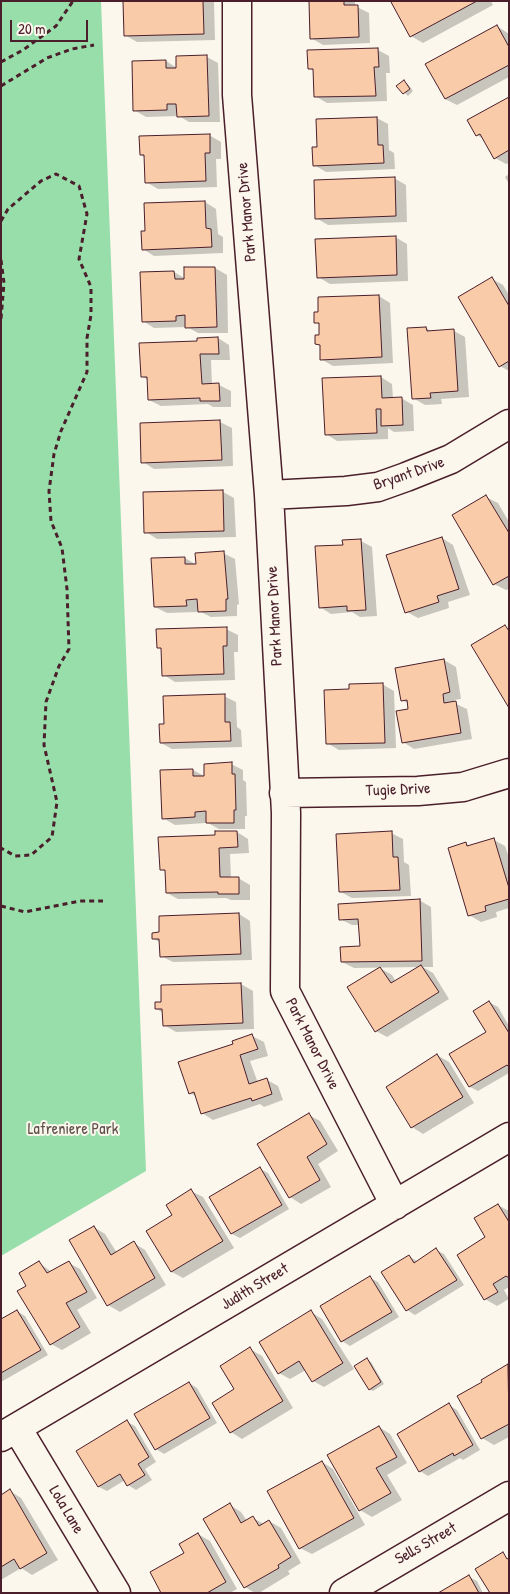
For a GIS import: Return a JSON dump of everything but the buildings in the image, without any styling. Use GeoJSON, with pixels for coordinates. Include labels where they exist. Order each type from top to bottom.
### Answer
{"type":"FeatureCollection","features":[{"type":"Feature","properties":{"kind":"street","name":"Park Manor Drive"},"geometry":{"type":"LineString","coordinates":[[237,1],[237,95],[269,495],[284,793],[285,991],[395,1205]]}},
{"type":"Feature","properties":{"kind":"street","name":"Bryant Drive"},"geometry":{"type":"LineString","coordinates":[[269,495],[346,491],[378,487],[451,459],[509,424]]}},
{"type":"Feature","properties":{"kind":"street","name":"Tugie Drive"},"geometry":{"type":"LineString","coordinates":[[284,793],[418,791],[463,788],[509,772]]}},
{"type":"Feature","properties":{"kind":"street","name":"Judith Street"},"geometry":{"type":"LineString","coordinates":[[9,1433],[509,1137]]}},
{"type":"Feature","properties":{"kind":"street","name":"Lola Lane"},"geometry":{"type":"LineString","coordinates":[[9,1433],[116,1593]]}},
{"type":"Feature","properties":{"kind":"street","name":"Sells Street"},"geometry":{"type":"LineString","coordinates":[[344,1593],[509,1496]]}},
{"type":"Feature","properties":{"kind":"path"},"geometry":{"type":"LineString","coordinates":[[1,62],[56,26],[73,1]]}},
{"type":"Feature","properties":{"kind":"path"},"geometry":{"type":"LineString","coordinates":[[1,86],[47,58],[72,49],[94,45]]}},
{"type":"Feature","properties":{"kind":"path"},"geometry":{"type":"LineString","coordinates":[[1,221],[8,209],[41,181],[56,174],[79,186],[87,214],[78,259],[91,287],[91,315],[87,338],[87,372],[61,431],[54,454],[49,491],[51,521],[62,548],[66,581],[69,649],[59,666],[46,702],[44,745],[57,802],[52,837],[31,854],[15,856],[1,848]]}},
{"type":"Feature","properties":{"kind":"path"},"geometry":{"type":"LineString","coordinates":[[1,260],[4,283],[1,319]]}},
{"type":"Feature","properties":{"kind":"path"},"geometry":{"type":"LineString","coordinates":[[1,906],[25,912],[80,901],[103,900]]}},
{"type":"Feature","properties":{"kind":"green space","name":"Lafreniere Park"},"geometry":{"type":"Polygon","coordinates":[[[1,1],[101,1],[146,1171],[1,1256],[1,1]]]}}]}
